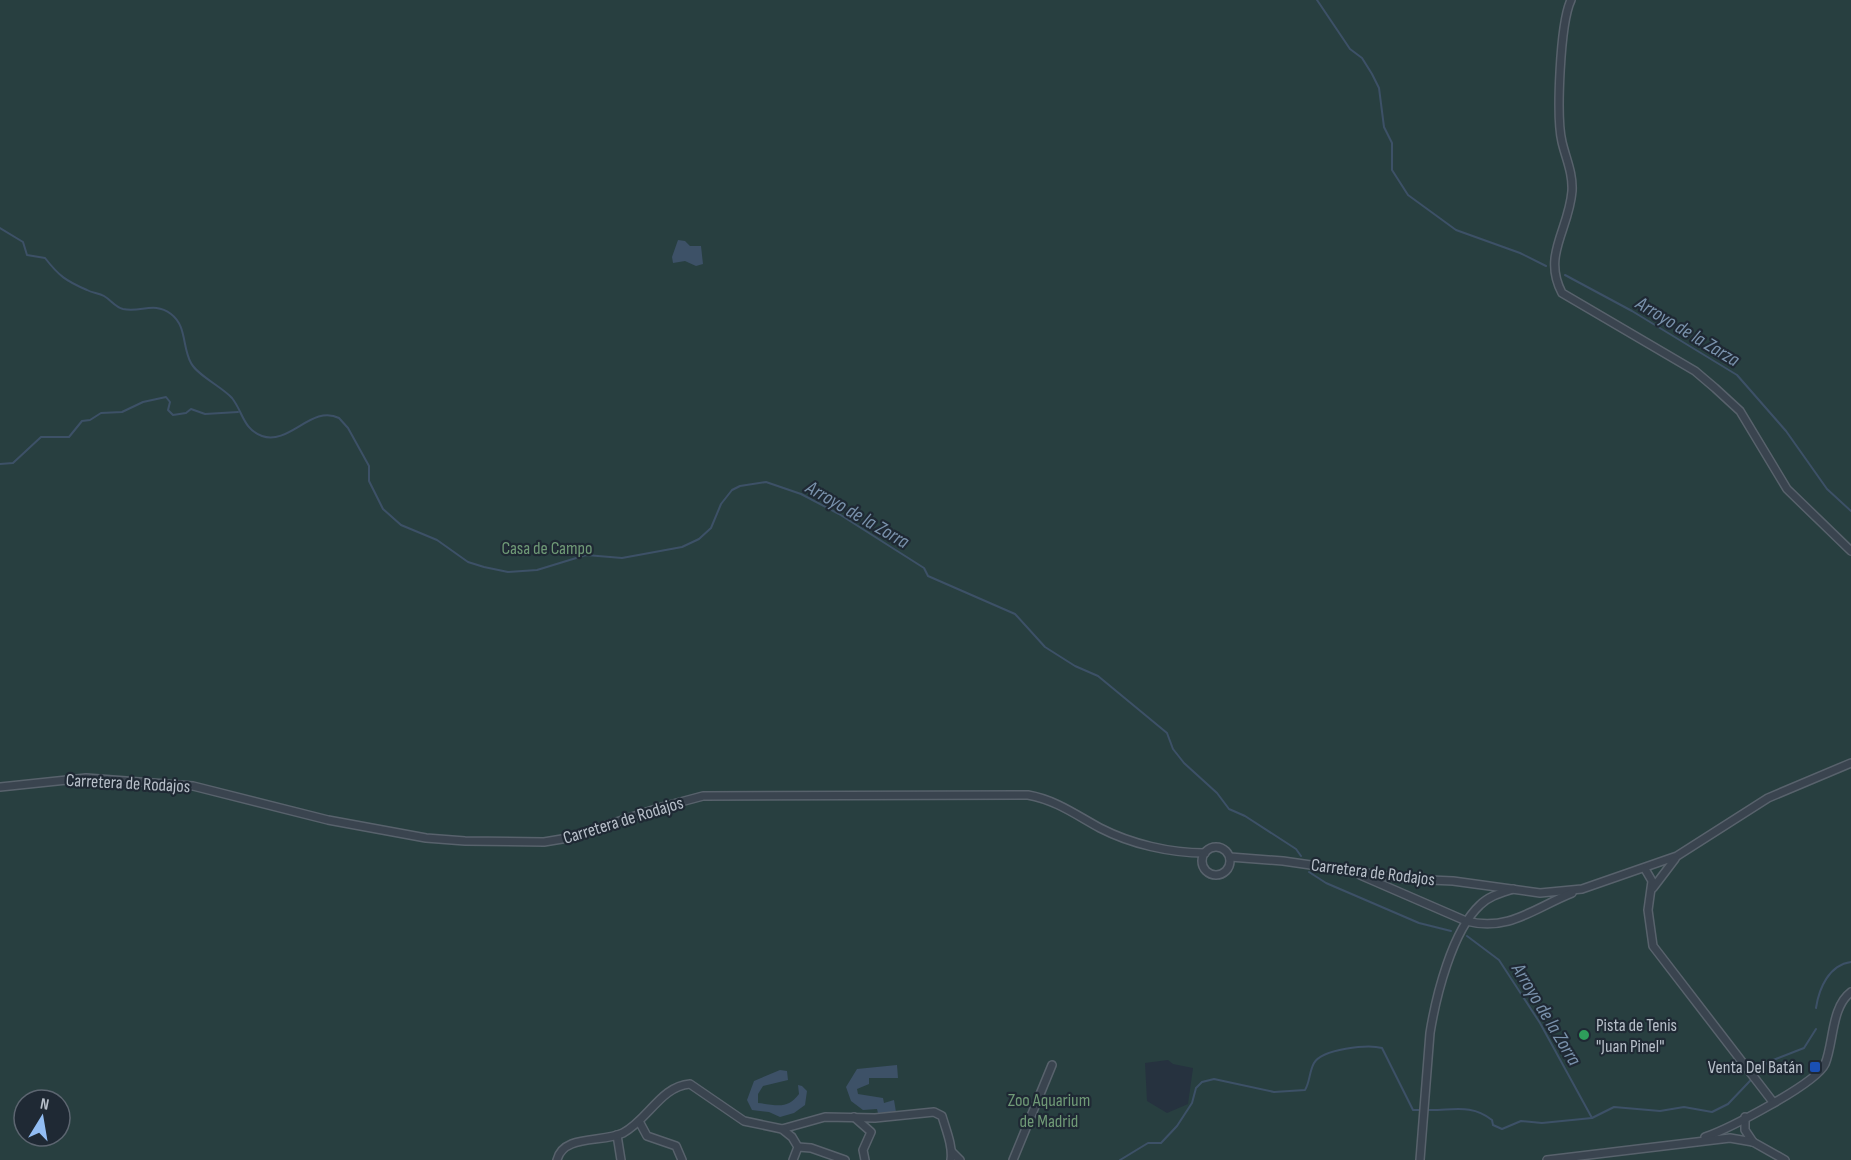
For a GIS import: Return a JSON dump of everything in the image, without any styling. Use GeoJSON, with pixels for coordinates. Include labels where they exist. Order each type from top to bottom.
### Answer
{"type":"FeatureCollection","features":[{"type":"Feature","properties":{"kind":"street"},"geometry":{"type":"LineString","coordinates":[[1571,0],[1565,21],[1560,121],[1572,190],[1555,251],[1554,278],[1562,293],[1695,371],[1715,388],[1740,411],[1786,489],[1851,551]]}},
{"type":"Feature","properties":{"kind":"street"},"geometry":{"type":"LineString","coordinates":[[1350,871],[1466,921],[1498,925],[1519,919],[1545,903],[1677,856],[1768,798],[1851,763]]}},
{"type":"Feature","properties":{"kind":"street","name":"Carretera de Rodajos"},"geometry":{"type":"LineString","coordinates":[[0,787],[86,778],[193,786],[375,829],[426,838],[544,842],[568,838],[703,796],[1028,795],[1058,803],[1127,840],[1155,847],[1205,853]]}},
{"type":"Feature","properties":{"kind":"street"},"geometry":{"type":"LineString","coordinates":[[1216,847],[1225,850],[1230,857],[1226,872],[1214,876],[1203,867],[1205,853],[1216,847]]}},
{"type":"Feature","properties":{"kind":"street"},"geometry":{"type":"LineString","coordinates":[[1651,890],[1677,856]]}},
{"type":"Feature","properties":{"kind":"street","name":"Carretera de Rodajos"},"geometry":{"type":"LineString","coordinates":[[1230,857],[1540,893],[1582,889]]}},
{"type":"Feature","properties":{"kind":"street"},"geometry":{"type":"LineString","coordinates":[[1645,869],[1651,874],[1648,921],[1653,946],[1773,1102]]}},
{"type":"Feature","properties":{"kind":"street"},"geometry":{"type":"LineString","coordinates":[[1422,1158],[1426,1086],[1434,1013],[1466,921],[1481,904],[1493,896],[1515,889]]}},
{"type":"Feature","properties":{"kind":"street"},"geometry":{"type":"LineString","coordinates":[[1694,1141],[1716,1133],[1810,1081],[1822,1068],[1841,1002],[1851,992]]}},
{"type":"Feature","properties":{"kind":"street"},"geometry":{"type":"LineString","coordinates":[[1013,1160],[1052,1065]]}},
{"type":"Feature","properties":{"kind":"street"},"geometry":{"type":"LineString","coordinates":[[556,1160],[558,1153],[569,1145],[617,1135],[640,1122],[665,1094],[674,1088],[690,1084],[744,1121],[782,1129],[792,1137],[798,1147]]}},
{"type":"Feature","properties":{"kind":"street"},"geometry":{"type":"LineString","coordinates":[[782,1129],[825,1117],[934,1112],[942,1116],[951,1156],[960,1160]]}},
{"type":"Feature","properties":{"kind":"street"},"geometry":{"type":"LineString","coordinates":[[854,1117],[871,1132],[863,1150],[866,1160]]}},
{"type":"Feature","properties":{"kind":"street"},"geometry":{"type":"LineString","coordinates":[[1745,1117],[1745,1130],[1753,1142]]}},
{"type":"Feature","properties":{"kind":"street"},"geometry":{"type":"LineString","coordinates":[[640,1122],[647,1136],[676,1146],[682,1160]]}},
{"type":"Feature","properties":{"kind":"street"},"geometry":{"type":"LineString","coordinates":[[617,1135],[621,1160]]}},
{"type":"Feature","properties":{"kind":"street"},"geometry":{"type":"LineString","coordinates":[[1547,1160],[1730,1138],[1753,1142],[1785,1160]]}},
{"type":"Feature","properties":{"kind":"street"},"geometry":{"type":"LineString","coordinates":[[793,1160],[798,1147]]}},
{"type":"Feature","properties":{"kind":"street"},"geometry":{"type":"LineString","coordinates":[[798,1147],[811,1148],[845,1160]]}},
{"type":"Feature","properties":{"kind":"green space","name":"Casa de Campo"},"geometry":{"type":"Polygon","coordinates":[[[0,0],[1851,0],[1851,1160],[0,1160],[0,0]],[[1168,1060],[1145,1063],[1147,1101],[1167,1113],[1188,1104],[1193,1068],[1173,1064],[1168,1060]]]}},
{"type":"Feature","properties":{"kind":"water"},"geometry":{"type":"Polygon","coordinates":[[[678,240],[685,241],[690,246],[701,246],[703,264],[696,266],[685,261],[673,263],[672,257],[678,240]]]}},
{"type":"Feature","properties":{"kind":"water"},"geometry":{"type":"Polygon","coordinates":[[[897,1065],[898,1078],[869,1078],[869,1084],[857,1089],[858,1094],[883,1098],[884,1103],[894,1100],[896,1112],[878,1113],[877,1109],[863,1110],[851,1101],[846,1087],[857,1069],[897,1065]]]}},
{"type":"Feature","properties":{"kind":"water"},"geometry":{"type":"Polygon","coordinates":[[[780,1070],[787,1071],[788,1080],[763,1086],[758,1094],[758,1103],[786,1104],[799,1094],[798,1085],[807,1091],[805,1105],[794,1113],[780,1117],[769,1112],[752,1110],[747,1100],[754,1081],[780,1070]]]}},
{"type":"Feature","properties":{"kind":"waterway","name":"Arroyo de la Zarza"},"geometry":{"type":"LineString","coordinates":[[1317,0],[1350,49],[1362,58],[1379,88],[1384,127],[1392,143],[1392,170],[1408,195],[1456,230],[1520,253],[1546,266]]}},
{"type":"Feature","properties":{"kind":"waterway","name":"Arroyo de la Zorra"},"geometry":{"type":"LineString","coordinates":[[0,228],[23,242],[27,255],[45,258],[68,281],[104,296],[120,308],[130,310],[159,308],[171,314],[180,324],[191,363],[232,398],[247,425],[256,433],[272,438],[319,416],[329,415],[339,418],[348,428],[369,466],[369,481],[383,509],[401,525],[437,540],[468,562],[508,572],[537,570],[586,555],[622,558],[682,547],[699,539],[711,528],[721,504],[732,490],[740,486],[766,482],[801,494],[839,514],[924,568],[928,576],[1015,614],[1045,647],[1075,666],[1098,676],[1167,733],[1173,749],[1184,763],[1217,793],[1229,809],[1245,816],[1296,849],[1301,856]]}},
{"type":"Feature","properties":{"kind":"waterway","name":"Arroyo de la Zarza"},"geometry":{"type":"LineString","coordinates":[[1565,275],[1632,311],[1737,375],[1786,431],[1827,489],[1851,511]]}},
{"type":"Feature","properties":{"kind":"waterway","name":"Arroyo de la Zorra"},"geometry":{"type":"LineString","coordinates":[[0,464],[13,463],[41,437],[69,437],[82,421],[90,420],[101,413],[122,412],[143,402],[166,397],[170,402],[168,410],[173,415],[186,413],[191,409],[205,414],[238,412]]}},
{"type":"Feature","properties":{"kind":"waterway","name":"Arroyo de la Zorra"},"geometry":{"type":"LineString","coordinates":[[1309,872],[1326,883],[1419,923],[1451,931]]}},
{"type":"Feature","properties":{"kind":"waterway","name":"Arroyo de la Zorra"},"geometry":{"type":"LineString","coordinates":[[1467,936],[1499,960],[1540,1023],[1592,1118]]}},
{"type":"Feature","properties":{"kind":"waterway"},"geometry":{"type":"LineString","coordinates":[[1816,1008],[1826,979],[1837,968],[1851,962]]}},
{"type":"Feature","properties":{"kind":"waterway"},"geometry":{"type":"LineString","coordinates":[[1427,1110],[1476,1111],[1492,1120],[1493,1125],[1502,1129],[1521,1121],[1542,1123],[1592,1118],[1614,1107],[1660,1111],[1684,1107],[1712,1112],[1728,1104],[1768,1062],[1804,1048],[1816,1029]]}},
{"type":"Feature","properties":{"kind":"waterway"},"geometry":{"type":"LineString","coordinates":[[1120,1160],[1148,1143],[1161,1143],[1177,1126],[1192,1103],[1196,1088],[1202,1082],[1214,1079],[1274,1092],[1305,1090],[1314,1063],[1326,1054],[1346,1049],[1382,1048],[1413,1110],[1421,1110]]}},
{"type":"Feature","properties":{"kind":"place","name":"Pista de Tenis \"Juan Pinel\""},"geometry":{"type":"Point","coordinates":[1584,1035]}},
{"type":"Feature","properties":{"kind":"place","name":"Venta Del Batán"},"geometry":{"type":"Point","coordinates":[1815,1067]}},
{"type":"Feature","properties":{"kind":"park label","name":"Zoo Aquarium de Madrid"},"geometry":{"type":"Point","coordinates":[1049,1110]}}]}
